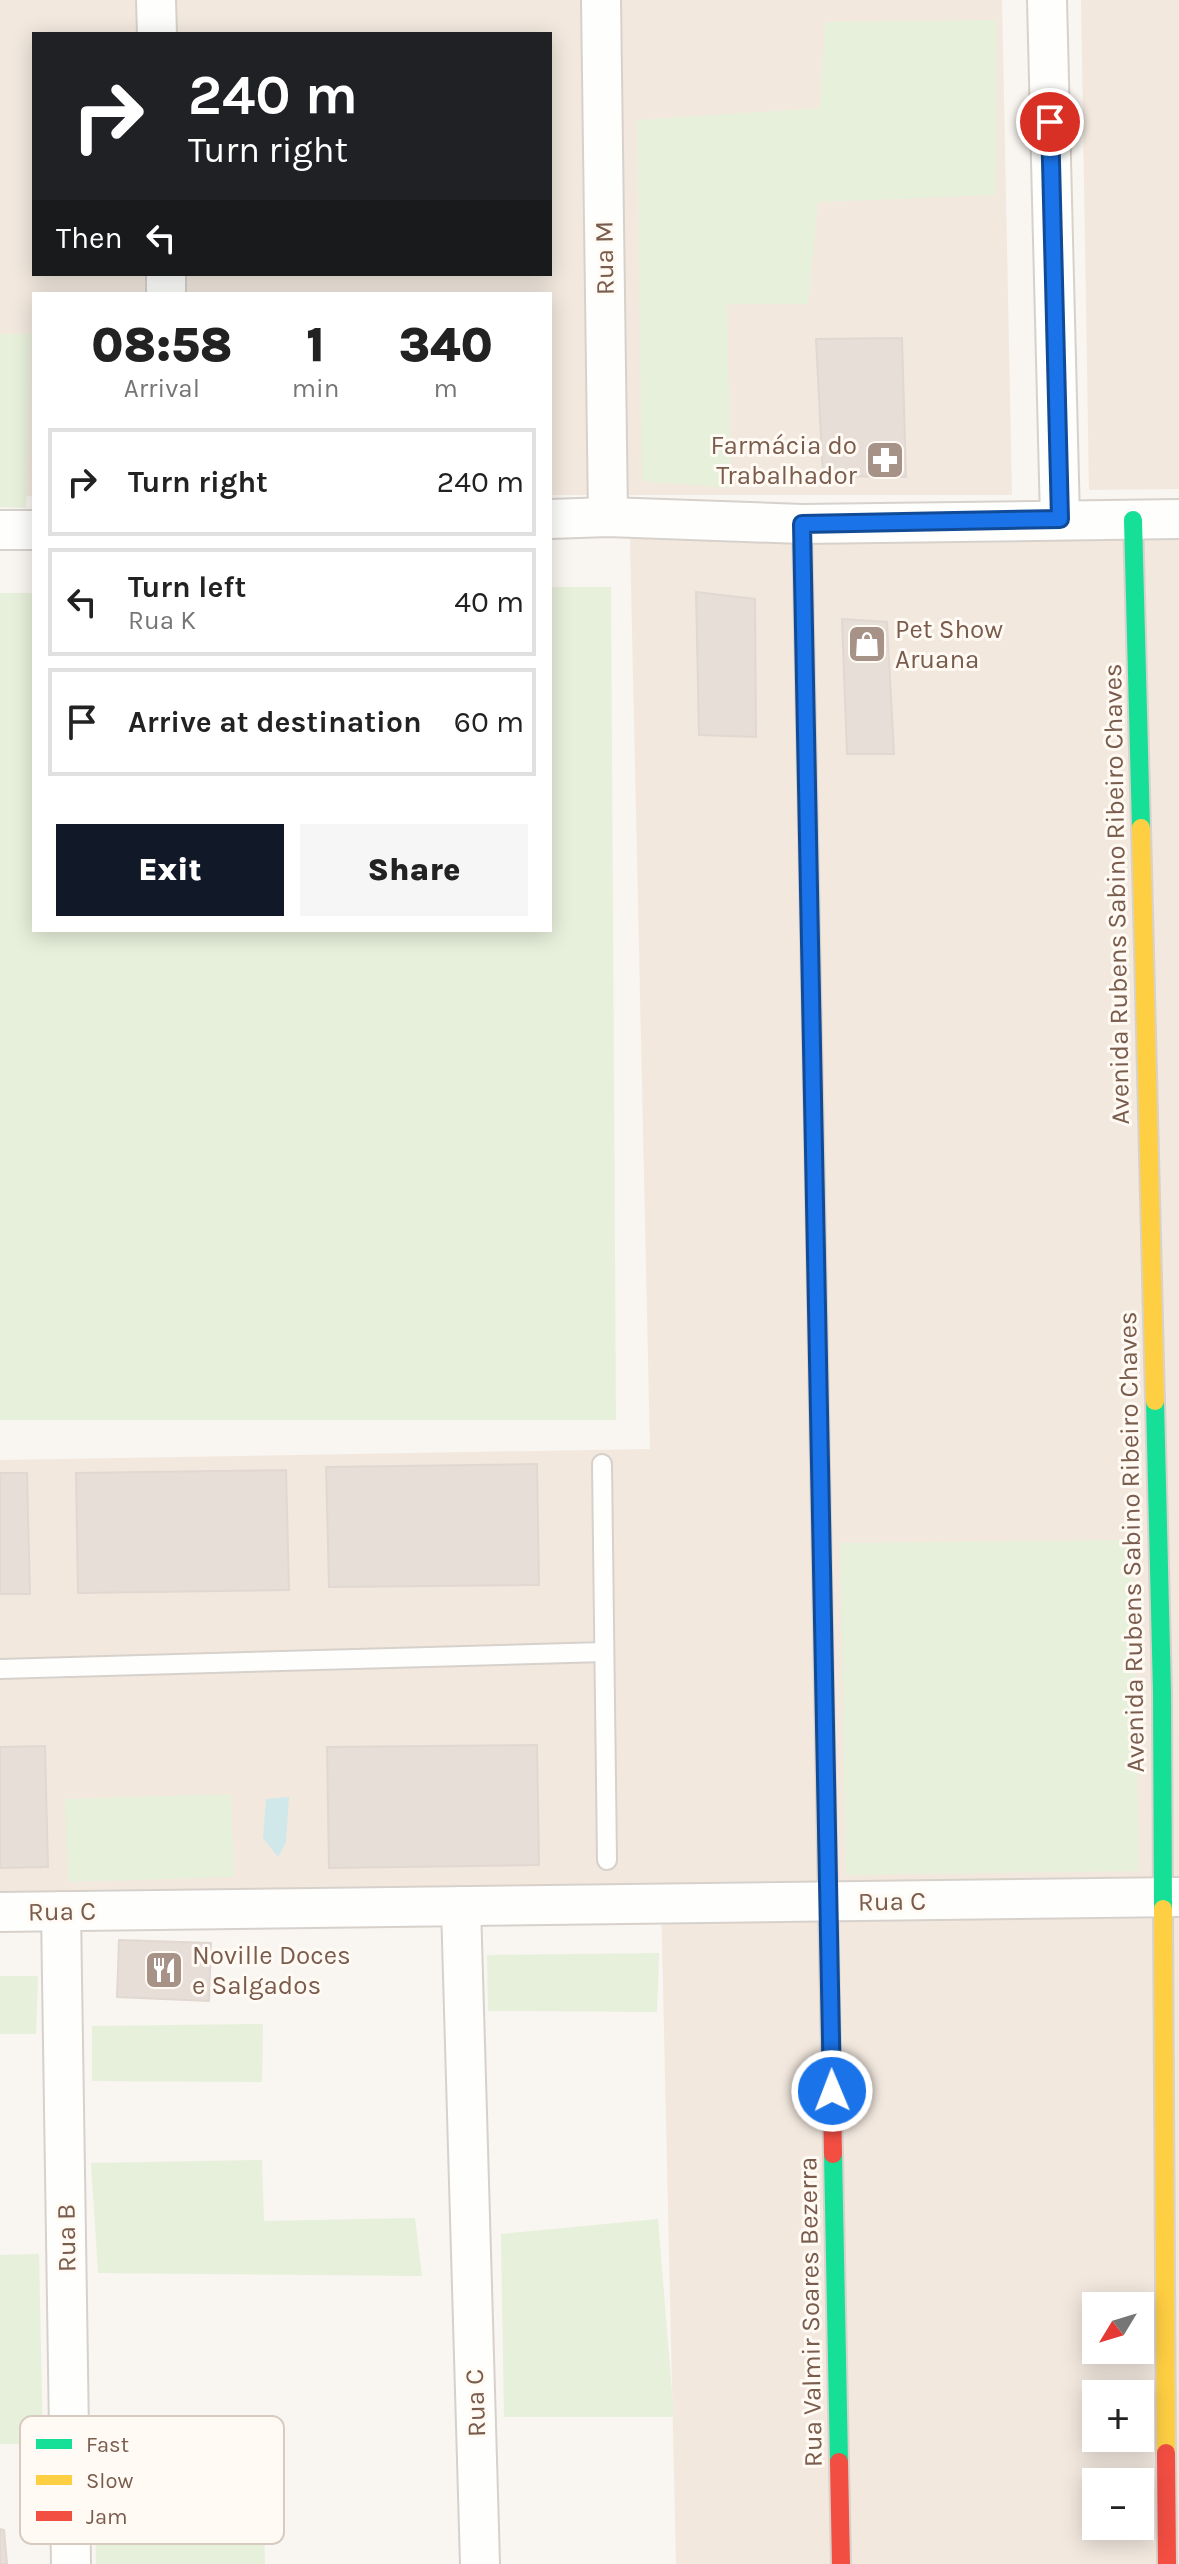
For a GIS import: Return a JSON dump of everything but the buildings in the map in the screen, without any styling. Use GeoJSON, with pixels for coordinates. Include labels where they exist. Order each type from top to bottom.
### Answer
{"type":"FeatureCollection","features":[{"type":"Feature","properties":{"kind":"street"},"geometry":{"type":"LineString","coordinates":[[156,0],[157,32]]}},
{"type":"Feature","properties":{"kind":"street","name":"Rua M"},"geometry":{"type":"LineString","coordinates":[[601,0],[608,517]]}},
{"type":"Feature","properties":{"kind":"street"},"geometry":{"type":"LineString","coordinates":[[1047,0],[1060,519]]}},
{"type":"Feature","properties":{"kind":"street"},"geometry":{"type":"LineString","coordinates":[[552,519],[608,517],[802,524],[1179,519]]}},
{"type":"Feature","properties":{"kind":"street","name":"Avenida Rubens Sabino Ribeiro Chaves"},"geometry":{"type":"LineString","coordinates":[[1133,520],[1162,1692],[1171,1897],[1167,2564]]}},
{"type":"Feature","properties":{"kind":"street","name":"Rua Valmir Soares Bezerra"},"geometry":{"type":"LineString","coordinates":[[802,524],[841,2564]]}},
{"type":"Feature","properties":{"kind":"street"},"geometry":{"type":"LineString","coordinates":[[0,530],[32,530]]}},
{"type":"Feature","properties":{"kind":"street","name":"Rua C"},"geometry":{"type":"LineString","coordinates":[[0,1912],[1171,1897]]}},
{"type":"Feature","properties":{"kind":"street","name":"Rua C"},"geometry":{"type":"LineString","coordinates":[[461,1906],[480,2564]]}},
{"type":"Feature","properties":{"kind":"street","name":"Rua B"},"geometry":{"type":"LineString","coordinates":[[61,1911],[69,2416]]}},
{"type":"Feature","properties":{"kind":"street","name":"Rua B"},"geometry":{"type":"LineString","coordinates":[[71,2544],[71,2564]]}},
{"type":"Feature","properties":{"kind":"lane"},"geometry":{"type":"LineString","coordinates":[[602,1464],[607,1860]]}},
{"type":"Feature","properties":{"kind":"lane"},"geometry":{"type":"LineString","coordinates":[[0,1669],[604,1652]]}},
{"type":"Feature","properties":{"kind":"shaded area"},"geometry":{"type":"Polygon","coordinates":[[[0,0],[1002,0],[1012,495],[552,495],[552,292],[32,292],[32,496],[0,498],[0,0]]]}},
{"type":"Feature","properties":{"kind":"shaded area"},"geometry":{"type":"Polygon","coordinates":[[[1081,0],[1179,0],[1179,489],[1089,490],[1081,0]]]}},
{"type":"Feature","properties":{"kind":"shaded area"},"geometry":{"type":"Polygon","coordinates":[[[1179,538],[1179,2564],[676,2564],[661,1897],[0,1907],[0,1460],[650,1449],[630,539],[1179,538]]]}},
{"type":"Feature","properties":{"kind":"green space"},"geometry":{"type":"Polygon","coordinates":[[[996,20],[996,195],[818,202],[808,304],[727,304],[731,488],[642,481],[637,120],[820,108],[825,22],[996,20]]]}},
{"type":"Feature","properties":{"kind":"green space"},"geometry":{"type":"Polygon","coordinates":[[[0,334],[31,334],[26,508],[0,507],[0,334]]]}},
{"type":"Feature","properties":{"kind":"green space"},"geometry":{"type":"Polygon","coordinates":[[[552,587],[611,587],[616,1420],[0,1420],[0,593],[32,593],[32,932],[552,932],[552,587]]]}},
{"type":"Feature","properties":{"kind":"green space"},"geometry":{"type":"Polygon","coordinates":[[[1133,1540],[1139,1871],[846,1875],[840,1543],[1133,1540]]]}},
{"type":"Feature","properties":{"kind":"green space"},"geometry":{"type":"Polygon","coordinates":[[[231,1794],[234,1877],[68,1882],[65,1799],[231,1794]]]}},
{"type":"Feature","properties":{"kind":"green space"},"geometry":{"type":"Polygon","coordinates":[[[659,1953],[657,2012],[488,2011],[487,1955],[659,1953]]]}},
{"type":"Feature","properties":{"kind":"green space"},"geometry":{"type":"Polygon","coordinates":[[[0,1976],[38,1976],[36,2034],[0,2034],[0,1976]]]}},
{"type":"Feature","properties":{"kind":"green space"},"geometry":{"type":"Polygon","coordinates":[[[263,2024],[262,2082],[92,2081],[92,2026],[263,2024]]]}},
{"type":"Feature","properties":{"kind":"green space"},"geometry":{"type":"Polygon","coordinates":[[[262,2160],[264,2221],[415,2218],[422,2276],[98,2273],[91,2163],[262,2160]]]}},
{"type":"Feature","properties":{"kind":"green space"},"geometry":{"type":"Polygon","coordinates":[[[658,2219],[674,2417],[504,2417],[501,2234],[658,2219]]]}},
{"type":"Feature","properties":{"kind":"green space"},"geometry":{"type":"Polygon","coordinates":[[[39,2254],[42,2416],[20,2416],[20,2444],[0,2444],[0,2255],[39,2254]]]}},
{"type":"Feature","properties":{"kind":"green space"},"geometry":{"type":"Polygon","coordinates":[[[96,2544],[264,2544],[265,2564],[96,2564],[96,2544]]]}},
{"type":"Feature","properties":{"kind":"water"},"geometry":{"type":"Polygon","coordinates":[[[289,1797],[286,1842],[278,1857],[263,1838],[266,1799],[289,1797]]]}},
{"type":"Feature","properties":{"kind":"traffic: fast"},"geometry":{"type":"LineString","coordinates":[[1133,520],[1141,828]]}},
{"type":"Feature","properties":{"kind":"traffic: fast"},"geometry":{"type":"LineString","coordinates":[[815,1186],[827,1851]]}},
{"type":"Feature","properties":{"kind":"traffic: fast"},"geometry":{"type":"LineString","coordinates":[[1155,1401],[1162,1692],[1163,1909]]}},
{"type":"Feature","properties":{"kind":"traffic: fast"},"geometry":{"type":"LineString","coordinates":[[833,2154],[839,2462]]}},
{"type":"Feature","properties":{"kind":"traffic: slow"},"geometry":{"type":"LineString","coordinates":[[1141,828],[1155,1401]]}},
{"type":"Feature","properties":{"kind":"traffic: slow"},"geometry":{"type":"LineString","coordinates":[[1163,1909],[1166,2453]]}},
{"type":"Feature","properties":{"kind":"traffic: jam"},"geometry":{"type":"LineString","coordinates":[[802,524],[815,1186]]}},
{"type":"Feature","properties":{"kind":"traffic: jam"},"geometry":{"type":"LineString","coordinates":[[827,1851],[833,2154]]}},
{"type":"Feature","properties":{"kind":"traffic: jam"},"geometry":{"type":"LineString","coordinates":[[1166,2453],[1167,2564]]}},
{"type":"Feature","properties":{"kind":"traffic: jam"},"geometry":{"type":"LineString","coordinates":[[839,2462],[841,2564]]}},
{"type":"Feature","properties":{"kind":"place","name":"Farmácia do Trabalhador"},"geometry":{"type":"Point","coordinates":[885,460]}},
{"type":"Feature","properties":{"kind":"place","name":"Pet Show Aruana"},"geometry":{"type":"Point","coordinates":[867,644]}},
{"type":"Feature","properties":{"kind":"place","name":"Noville Doces e Salgados"},"geometry":{"type":"Point","coordinates":[164,1970]}},
{"type":"Feature","properties":{"kind":"route"},"geometry":{"type":"LineString","coordinates":[[832,2091],[802,524],[1060,519],[1050,122]]}}]}
